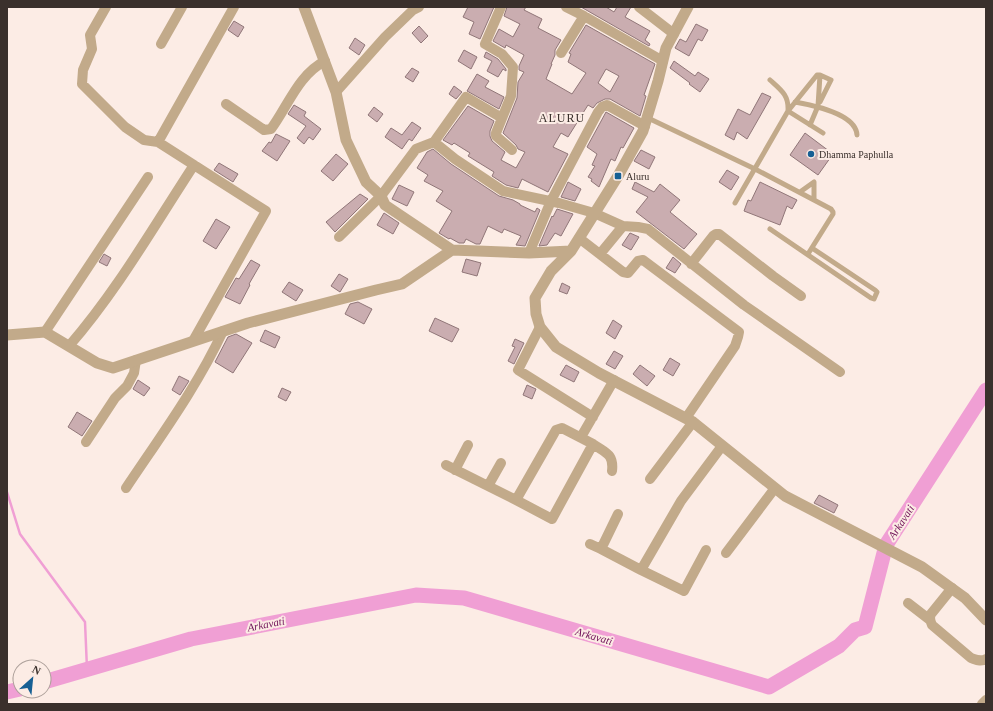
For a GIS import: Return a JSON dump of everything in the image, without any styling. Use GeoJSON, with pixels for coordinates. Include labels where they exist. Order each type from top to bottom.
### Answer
{"type":"FeatureCollection","features":[{"type":"Feature","properties":{"kind":"street"},"geometry":{"type":"LineString","coordinates":[[106,7],[90,35],[92,49],[83,70],[82,84],[125,127],[144,140],[158,142],[266,211],[193,341]]}},
{"type":"Feature","properties":{"kind":"street"},"geometry":{"type":"LineString","coordinates":[[161,44],[182,7]]}},
{"type":"Feature","properties":{"kind":"street"},"geometry":{"type":"LineString","coordinates":[[158,142],[234,7]]}},
{"type":"Feature","properties":{"kind":"street"},"geometry":{"type":"LineString","coordinates":[[304,7],[336,92],[346,140],[366,182],[381,196],[385,205],[452,250],[529,253],[571,252]]}},
{"type":"Feature","properties":{"kind":"street"},"geometry":{"type":"LineString","coordinates":[[336,92],[385,37],[412,10],[419,7]]}},
{"type":"Feature","properties":{"kind":"street"},"geometry":{"type":"LineString","coordinates":[[501,7],[485,44],[502,54],[513,67],[511,96],[496,133],[496,136],[512,150]]}},
{"type":"Feature","properties":{"kind":"street"},"geometry":{"type":"LineString","coordinates":[[566,7],[663,61]]}},
{"type":"Feature","properties":{"kind":"street"},"geometry":{"type":"LineString","coordinates":[[639,7],[674,34]]}},
{"type":"Feature","properties":{"kind":"street"},"geometry":{"type":"LineString","coordinates":[[688,7],[666,48],[646,122],[618,176],[571,252],[551,271],[535,298],[536,314],[540,327],[556,347],[689,420],[785,496],[922,567],[965,598],[986,620]]}},
{"type":"Feature","properties":{"kind":"street"},"geometry":{"type":"LineString","coordinates":[[561,53],[584,16]]}},
{"type":"Feature","properties":{"kind":"street"},"geometry":{"type":"LineString","coordinates":[[226,104],[264,130],[271,129],[291,96],[310,72],[325,60]]}},
{"type":"Feature","properties":{"kind":"street"},"geometry":{"type":"LineString","coordinates":[[339,237],[381,196],[416,149],[434,142],[466,97],[502,118]]}},
{"type":"Feature","properties":{"kind":"street"},"geometry":{"type":"LineString","coordinates":[[529,253],[551,201],[602,107],[607,105],[646,122]]}},
{"type":"Feature","properties":{"kind":"street"},"geometry":{"type":"LineString","coordinates":[[434,142],[455,159],[503,191],[551,201],[594,213],[623,226],[648,229],[744,305],[840,372]]}},
{"type":"Feature","properties":{"kind":"street"},"geometry":{"type":"LineString","coordinates":[[69,346],[85,328],[145,242],[194,165]]}},
{"type":"Feature","properties":{"kind":"street"},"geometry":{"type":"LineString","coordinates":[[45,332],[148,177]]}},
{"type":"Feature","properties":{"kind":"street"},"geometry":{"type":"LineString","coordinates":[[600,254],[623,226]]}},
{"type":"Feature","properties":{"kind":"street"},"geometry":{"type":"LineString","coordinates":[[691,264],[713,236],[719,234],[801,296]]}},
{"type":"Feature","properties":{"kind":"street"},"geometry":{"type":"LineString","coordinates":[[579,238],[623,272],[628,273],[638,261],[643,260],[738,332],[735,346],[650,479]]}},
{"type":"Feature","properties":{"kind":"street"},"geometry":{"type":"LineString","coordinates":[[7,335],[45,332],[97,363],[113,368],[248,323],[402,284],[452,250]]}},
{"type":"Feature","properties":{"kind":"street"},"geometry":{"type":"LineString","coordinates":[[540,327],[518,370],[593,417]]}},
{"type":"Feature","properties":{"kind":"street"},"geometry":{"type":"LineString","coordinates":[[126,488],[195,383],[213,353],[223,331]]}},
{"type":"Feature","properties":{"kind":"street"},"geometry":{"type":"LineString","coordinates":[[86,442],[115,398],[127,386],[134,373],[136,360]]}},
{"type":"Feature","properties":{"kind":"street"},"geometry":{"type":"LineString","coordinates":[[581,437],[614,380]]}},
{"type":"Feature","properties":{"kind":"street"},"geometry":{"type":"LineString","coordinates":[[516,500],[556,430],[562,428],[581,437],[610,456],[613,462],[612,472]]}},
{"type":"Feature","properties":{"kind":"street"},"geometry":{"type":"LineString","coordinates":[[468,445],[451,467],[552,519],[593,444]]}},
{"type":"Feature","properties":{"kind":"street"},"geometry":{"type":"LineString","coordinates":[[641,570],[681,501],[722,446]]}},
{"type":"Feature","properties":{"kind":"street"},"geometry":{"type":"LineString","coordinates":[[488,486],[501,463]]}},
{"type":"Feature","properties":{"kind":"street"},"geometry":{"type":"LineString","coordinates":[[726,553],[775,488]]}},
{"type":"Feature","properties":{"kind":"street"},"geometry":{"type":"LineString","coordinates":[[601,549],[618,514]]}},
{"type":"Feature","properties":{"kind":"street"},"geometry":{"type":"LineString","coordinates":[[590,544],[684,591],[706,550]]}},
{"type":"Feature","properties":{"kind":"street"},"geometry":{"type":"LineString","coordinates":[[930,620],[931,614],[952,588]]}},
{"type":"Feature","properties":{"kind":"street"},"geometry":{"type":"LineString","coordinates":[[908,603],[930,620],[932,625],[971,658],[978,661],[986,658]]}},
{"type":"Feature","properties":{"kind":"street"},"geometry":{"type":"LineString","coordinates":[[982,704],[986,700]]}},
{"type":"Feature","properties":{"kind":"lane"},"geometry":{"type":"LineString","coordinates":[[735,203],[788,111],[817,75],[820,75],[831,80],[810,125]]}},
{"type":"Feature","properties":{"kind":"lane"},"geometry":{"type":"LineString","coordinates":[[818,106],[820,75]]}},
{"type":"Feature","properties":{"kind":"lane"},"geometry":{"type":"LineString","coordinates":[[770,80],[786,96],[788,111]]}},
{"type":"Feature","properties":{"kind":"lane"},"geometry":{"type":"LineString","coordinates":[[795,102],[818,106],[846,120],[855,127],[857,135]]}},
{"type":"Feature","properties":{"kind":"lane"},"geometry":{"type":"LineString","coordinates":[[788,111],[823,133]]}},
{"type":"Feature","properties":{"kind":"lane"},"geometry":{"type":"LineString","coordinates":[[646,122],[755,169],[827,207],[833,212],[832,216],[808,254]]}},
{"type":"Feature","properties":{"kind":"lane"},"geometry":{"type":"LineString","coordinates":[[800,192],[814,182],[814,200]]}},
{"type":"Feature","properties":{"kind":"lane"},"geometry":{"type":"LineString","coordinates":[[770,229],[871,298],[875,298],[877,292],[875,290],[812,248]]}},
{"type":"Feature","properties":{"kind":"building"},"geometry":{"type":"Polygon","coordinates":[[[468,7],[494,7],[480,39],[469,34],[474,22],[463,17],[468,7]]]}},
{"type":"Feature","properties":{"kind":"building"},"geometry":{"type":"Polygon","coordinates":[[[507,7],[526,7],[524,10],[542,19],[538,28],[561,40],[555,50],[555,55],[546,79],[572,94],[586,73],[568,62],[571,54],[569,53],[586,25],[655,64],[644,95],[646,96],[640,116],[610,99],[605,99],[597,103],[593,108],[588,105],[568,137],[561,133],[553,147],[568,154],[548,192],[522,179],[518,188],[506,185],[492,176],[494,172],[468,156],[470,153],[454,143],[452,145],[443,140],[468,106],[494,121],[490,131],[490,136],[492,141],[505,152],[501,160],[516,168],[525,152],[518,149],[516,145],[503,133],[517,98],[518,82],[524,72],[519,70],[519,66],[524,55],[506,45],[505,48],[493,41],[499,29],[513,37],[520,24],[504,16],[507,7]],[[606,69],[598,83],[610,92],[619,76],[606,69]]]}},
{"type":"Feature","properties":{"kind":"building"},"geometry":{"type":"Polygon","coordinates":[[[581,7],[606,7],[614,12],[617,7],[631,7],[625,17],[650,31],[645,40],[650,44],[649,46],[581,7]]]}},
{"type":"Feature","properties":{"kind":"building"},"geometry":{"type":"Polygon","coordinates":[[[234,21],[244,27],[238,37],[228,30],[234,21]]]}},
{"type":"Feature","properties":{"kind":"building"},"geometry":{"type":"Polygon","coordinates":[[[696,24],[708,30],[702,41],[698,39],[689,56],[675,48],[680,39],[686,42],[696,24]]]}},
{"type":"Feature","properties":{"kind":"building"},"geometry":{"type":"Polygon","coordinates":[[[419,26],[428,36],[421,43],[412,33],[419,26]]]}},
{"type":"Feature","properties":{"kind":"building"},"geometry":{"type":"Polygon","coordinates":[[[355,38],[365,45],[359,55],[349,48],[355,38]]]}},
{"type":"Feature","properties":{"kind":"building"},"geometry":{"type":"Polygon","coordinates":[[[464,50],[477,57],[471,69],[458,61],[464,50]]]}},
{"type":"Feature","properties":{"kind":"building"},"geometry":{"type":"Polygon","coordinates":[[[486,52],[498,59],[506,69],[506,71],[503,69],[498,77],[487,71],[492,61],[484,57],[486,52]]]}},
{"type":"Feature","properties":{"kind":"building"},"geometry":{"type":"Polygon","coordinates":[[[674,61],[695,76],[698,72],[709,79],[700,92],[670,68],[674,61]]]}},
{"type":"Feature","properties":{"kind":"building"},"geometry":{"type":"Polygon","coordinates":[[[412,68],[419,72],[413,82],[405,77],[412,68]]]}},
{"type":"Feature","properties":{"kind":"building"},"geometry":{"type":"Polygon","coordinates":[[[477,74],[489,81],[485,87],[504,97],[499,109],[467,91],[477,74]]]}},
{"type":"Feature","properties":{"kind":"building"},"geometry":{"type":"Polygon","coordinates":[[[454,86],[462,92],[456,99],[449,94],[454,86]]]}},
{"type":"Feature","properties":{"kind":"building"},"geometry":{"type":"Polygon","coordinates":[[[762,93],[771,97],[747,139],[737,132],[734,140],[725,135],[738,109],[750,115],[762,93]]]}},
{"type":"Feature","properties":{"kind":"building"},"geometry":{"type":"Polygon","coordinates":[[[294,105],[306,112],[304,116],[321,129],[313,140],[309,137],[304,144],[297,138],[306,126],[288,114],[294,105]]]}},
{"type":"Feature","properties":{"kind":"building"},"geometry":{"type":"Polygon","coordinates":[[[374,107],[383,114],[377,122],[368,115],[374,107]]]}},
{"type":"Feature","properties":{"kind":"building"},"geometry":{"type":"Polygon","coordinates":[[[606,112],[634,128],[623,148],[621,147],[615,161],[611,159],[599,187],[591,181],[592,179],[588,177],[595,166],[592,165],[597,154],[587,147],[606,112]]]}},
{"type":"Feature","properties":{"kind":"building"},"geometry":{"type":"Polygon","coordinates":[[[412,122],[421,128],[412,141],[409,139],[402,149],[385,137],[391,128],[402,135],[412,122]]]}},
{"type":"Feature","properties":{"kind":"building","name":"Dhamma Paphulla"},"geometry":{"type":"Polygon","coordinates":[[[805,133],[833,154],[818,175],[790,155],[805,133]]]}},
{"type":"Feature","properties":{"kind":"building"},"geometry":{"type":"Polygon","coordinates":[[[276,134],[290,141],[277,161],[262,151],[269,142],[271,143],[276,134]]]}},
{"type":"Feature","properties":{"kind":"building"},"geometry":{"type":"Polygon","coordinates":[[[433,149],[451,164],[499,196],[513,200],[535,212],[537,208],[540,210],[525,246],[516,245],[521,236],[504,229],[502,233],[488,226],[480,244],[476,244],[466,239],[464,243],[459,243],[439,233],[452,211],[436,201],[443,191],[424,181],[428,175],[417,168],[427,152],[433,149]]]}},
{"type":"Feature","properties":{"kind":"building"},"geometry":{"type":"Polygon","coordinates":[[[641,150],[655,157],[649,169],[634,161],[641,150]]]}},
{"type":"Feature","properties":{"kind":"building"},"geometry":{"type":"Polygon","coordinates":[[[336,154],[348,164],[333,181],[321,171],[336,154]]]}},
{"type":"Feature","properties":{"kind":"building"},"geometry":{"type":"Polygon","coordinates":[[[219,163],[238,174],[233,182],[214,170],[219,163]]]}},
{"type":"Feature","properties":{"kind":"building"},"geometry":{"type":"Polygon","coordinates":[[[727,170],[739,177],[731,190],[719,182],[727,170]]]}},
{"type":"Feature","properties":{"kind":"building"},"geometry":{"type":"Polygon","coordinates":[[[568,182],[581,189],[575,201],[561,197],[568,182]]]}},
{"type":"Feature","properties":{"kind":"building"},"geometry":{"type":"Polygon","coordinates":[[[635,182],[654,192],[660,184],[680,200],[670,212],[697,234],[684,249],[636,212],[648,197],[632,189],[635,182]]]}},
{"type":"Feature","properties":{"kind":"building"},"geometry":{"type":"Polygon","coordinates":[[[760,182],[797,200],[792,209],[787,206],[780,225],[744,211],[748,200],[751,201],[760,182]]]}},
{"type":"Feature","properties":{"kind":"building"},"geometry":{"type":"Polygon","coordinates":[[[399,185],[414,192],[407,206],[392,199],[399,185]]]}},
{"type":"Feature","properties":{"kind":"building"},"geometry":{"type":"Polygon","coordinates":[[[360,194],[368,199],[335,232],[326,222],[360,194]]]}},
{"type":"Feature","properties":{"kind":"building"},"geometry":{"type":"Polygon","coordinates":[[[557,209],[573,214],[561,236],[555,233],[547,245],[539,246],[552,216],[553,217],[557,209]]]}},
{"type":"Feature","properties":{"kind":"building"},"geometry":{"type":"Polygon","coordinates":[[[384,213],[399,223],[393,234],[377,225],[384,213]]]}},
{"type":"Feature","properties":{"kind":"building"},"geometry":{"type":"Polygon","coordinates":[[[216,219],[230,227],[216,249],[203,241],[216,219]]]}},
{"type":"Feature","properties":{"kind":"building"},"geometry":{"type":"Polygon","coordinates":[[[630,233],[639,237],[631,250],[622,245],[630,233]]]}},
{"type":"Feature","properties":{"kind":"building"},"geometry":{"type":"Polygon","coordinates":[[[104,254],[111,258],[107,266],[99,262],[104,254]]]}},
{"type":"Feature","properties":{"kind":"building"},"geometry":{"type":"Polygon","coordinates":[[[673,257],[681,264],[675,273],[666,268],[673,257]]]}},
{"type":"Feature","properties":{"kind":"building"},"geometry":{"type":"Polygon","coordinates":[[[466,259],[481,263],[477,276],[462,272],[466,259]]]}},
{"type":"Feature","properties":{"kind":"building"},"geometry":{"type":"Polygon","coordinates":[[[251,260],[260,265],[240,304],[225,297],[236,278],[239,279],[251,260]]]}},
{"type":"Feature","properties":{"kind":"building"},"geometry":{"type":"Polygon","coordinates":[[[339,274],[348,279],[340,292],[331,286],[339,274]]]}},
{"type":"Feature","properties":{"kind":"building"},"geometry":{"type":"Polygon","coordinates":[[[289,282],[303,290],[296,301],[282,292],[289,282]]]}},
{"type":"Feature","properties":{"kind":"building"},"geometry":{"type":"Polygon","coordinates":[[[562,283],[570,287],[567,294],[559,291],[562,283]]]}},
{"type":"Feature","properties":{"kind":"building"},"geometry":{"type":"Polygon","coordinates":[[[358,302],[372,309],[364,324],[345,314],[350,304],[358,302]]]}},
{"type":"Feature","properties":{"kind":"building"},"geometry":{"type":"Polygon","coordinates":[[[435,318],[459,329],[452,342],[429,331],[435,318]]]}},
{"type":"Feature","properties":{"kind":"building"},"geometry":{"type":"Polygon","coordinates":[[[613,320],[622,326],[615,339],[606,333],[613,320]]]}},
{"type":"Feature","properties":{"kind":"building"},"geometry":{"type":"Polygon","coordinates":[[[265,330],[280,337],[275,348],[260,341],[265,330]]]}},
{"type":"Feature","properties":{"kind":"building"},"geometry":{"type":"Polygon","coordinates":[[[236,334],[252,343],[233,373],[215,362],[228,337],[236,334]]]}},
{"type":"Feature","properties":{"kind":"building"},"geometry":{"type":"Polygon","coordinates":[[[515,339],[524,343],[514,364],[508,361],[515,347],[512,346],[515,339]]]}},
{"type":"Feature","properties":{"kind":"building"},"geometry":{"type":"Polygon","coordinates":[[[614,351],[623,356],[615,369],[606,364],[614,351]]]}},
{"type":"Feature","properties":{"kind":"building"},"geometry":{"type":"Polygon","coordinates":[[[670,358],[680,364],[673,376],[663,370],[670,358]]]}},
{"type":"Feature","properties":{"kind":"building"},"geometry":{"type":"Polygon","coordinates":[[[566,365],[579,372],[574,382],[560,375],[566,365]]]}},
{"type":"Feature","properties":{"kind":"building"},"geometry":{"type":"Polygon","coordinates":[[[640,365],[655,376],[647,386],[633,374],[640,365]]]}},
{"type":"Feature","properties":{"kind":"building"},"geometry":{"type":"Polygon","coordinates":[[[179,376],[189,381],[180,395],[172,390],[179,376]]]}},
{"type":"Feature","properties":{"kind":"building"},"geometry":{"type":"Polygon","coordinates":[[[138,380],[150,388],[144,396],[133,389],[138,380]]]}},
{"type":"Feature","properties":{"kind":"building"},"geometry":{"type":"Polygon","coordinates":[[[527,385],[536,389],[532,399],[523,395],[527,385]]]}},
{"type":"Feature","properties":{"kind":"building"},"geometry":{"type":"Polygon","coordinates":[[[282,388],[291,392],[286,401],[278,397],[282,388]]]}},
{"type":"Feature","properties":{"kind":"building"},"geometry":{"type":"Polygon","coordinates":[[[77,412],[92,421],[82,436],[68,427],[77,412]]]}},
{"type":"Feature","properties":{"kind":"building"},"geometry":{"type":"Polygon","coordinates":[[[819,495],[838,505],[834,513],[814,503],[819,495]]]}},
{"type":"Feature","properties":{"kind":"waterway","name":"Arkavati"},"geometry":{"type":"LineString","coordinates":[[52,680],[191,639],[416,595],[464,598],[769,687],[839,646],[855,630],[865,627],[886,545],[986,390]]}},
{"type":"Feature","properties":{"kind":"waterway"},"geometry":{"type":"LineString","coordinates":[[7,492],[20,534],[85,622],[87,669]]}},
{"type":"Feature","properties":{"kind":"waterway","name":"Arkavati"},"geometry":{"type":"LineString","coordinates":[[7,692],[12,691]]}},
{"type":"Feature","properties":{"kind":"place","name":"Dhamma Paphulla"},"geometry":{"type":"Point","coordinates":[811,154]}},
{"type":"Feature","properties":{"kind":"place","name":"Aluru"},"geometry":{"type":"Point","coordinates":[618,176]}},
{"type":"Feature","properties":{"kind":"district","name":"ALURU"},"geometry":{"type":"Point","coordinates":[562,118]}}]}
